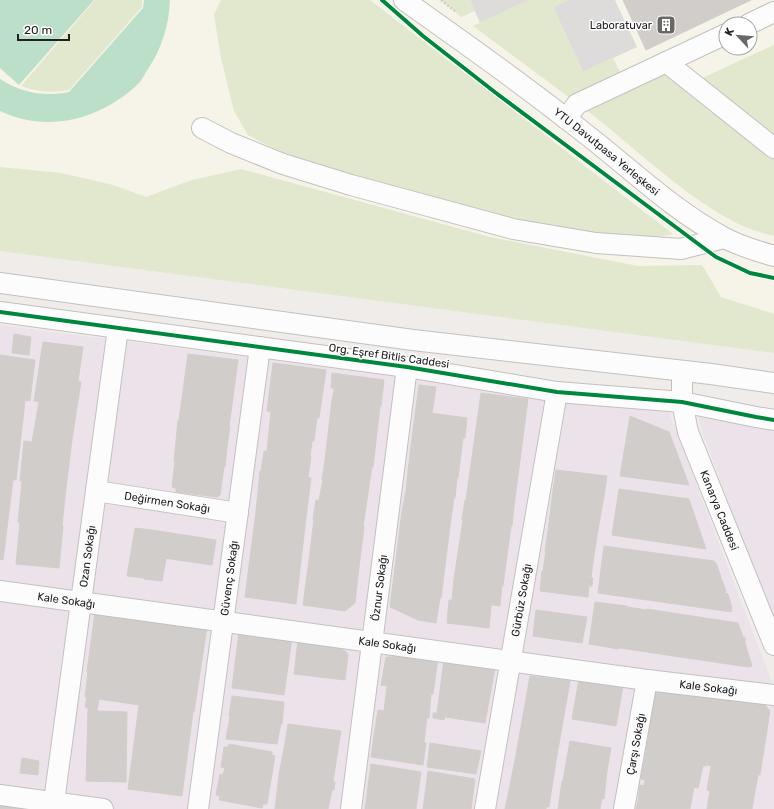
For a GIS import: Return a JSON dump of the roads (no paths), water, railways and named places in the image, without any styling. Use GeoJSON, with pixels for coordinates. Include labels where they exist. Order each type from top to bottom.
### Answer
{"type":"FeatureCollection","features":[{"type":"Feature","properties":{"kind":"street","name":"YTU Davutpasa Yerleşkesi"},"geometry":{"type":"LineString","coordinates":[[404,0],[566,119],[696,221],[724,238],[749,249],[774,256]]}},
{"type":"Feature","properties":{"kind":"street","name":"YTU Davutpasa Yerleşkesi"},"geometry":{"type":"LineString","coordinates":[[420,0],[448,31]]}},
{"type":"Feature","properties":{"kind":"street"},"geometry":{"type":"LineString","coordinates":[[758,19],[774,12]]}},
{"type":"Feature","properties":{"kind":"street"},"geometry":{"type":"LineString","coordinates":[[566,119],[577,104],[718,38]]}},
{"type":"Feature","properties":{"kind":"street"},"geometry":{"type":"LineString","coordinates":[[666,62],[774,148]]}},
{"type":"Feature","properties":{"kind":"street"},"geometry":{"type":"LineString","coordinates":[[202,128],[231,143],[283,164],[350,185],[513,229],[596,243],[681,249],[724,238]]}},
{"type":"Feature","properties":{"kind":"street","name":"Org. Eşref Bitlis Caddesi"},"geometry":{"type":"LineString","coordinates":[[0,283],[413,340],[774,383]]}},
{"type":"Feature","properties":{"kind":"street","name":"Org. Eşref Bitlis Caddesi"},"geometry":{"type":"LineString","coordinates":[[0,312],[407,367],[557,392],[682,402],[756,418],[774,420]]}},
{"type":"Feature","properties":{"kind":"street","name":"Ozan Sokağı"},"geometry":{"type":"LineString","coordinates":[[54,806],[118,328]]}},
{"type":"Feature","properties":{"kind":"street","name":"Güvenç Sokağı"},"geometry":{"type":"LineString","coordinates":[[198,809],[260,347]]}},
{"type":"Feature","properties":{"kind":"street","name":"Öznur Sokağı"},"geometry":{"type":"LineString","coordinates":[[351,809],[407,367]]}},
{"type":"Feature","properties":{"kind":"street","name":"Kanarya Caddesi"},"geometry":{"type":"LineString","coordinates":[[682,371],[682,402],[688,432],[773,640]]}},
{"type":"Feature","properties":{"kind":"street","name":"Gürbüz Sokağı"},"geometry":{"type":"LineString","coordinates":[[485,809],[557,392]]}},
{"type":"Feature","properties":{"kind":"street","name":"Değirmen Sokağı"},"geometry":{"type":"LineString","coordinates":[[96,491],[238,513]]}},
{"type":"Feature","properties":{"kind":"street","name":"Kale Sokağı"},"geometry":{"type":"LineString","coordinates":[[0,592],[774,696]]}},
{"type":"Feature","properties":{"kind":"street","name":"Çarşı Sokağı"},"geometry":{"type":"LineString","coordinates":[[624,809],[647,680]]}},
{"type":"Feature","properties":{"kind":"street"},"geometry":{"type":"LineString","coordinates":[[0,795],[54,806],[103,809]]}},
{"type":"Feature","properties":{"kind":"place","name":"Laboratuvar"},"geometry":{"type":"Point","coordinates":[666,25]}}]}
